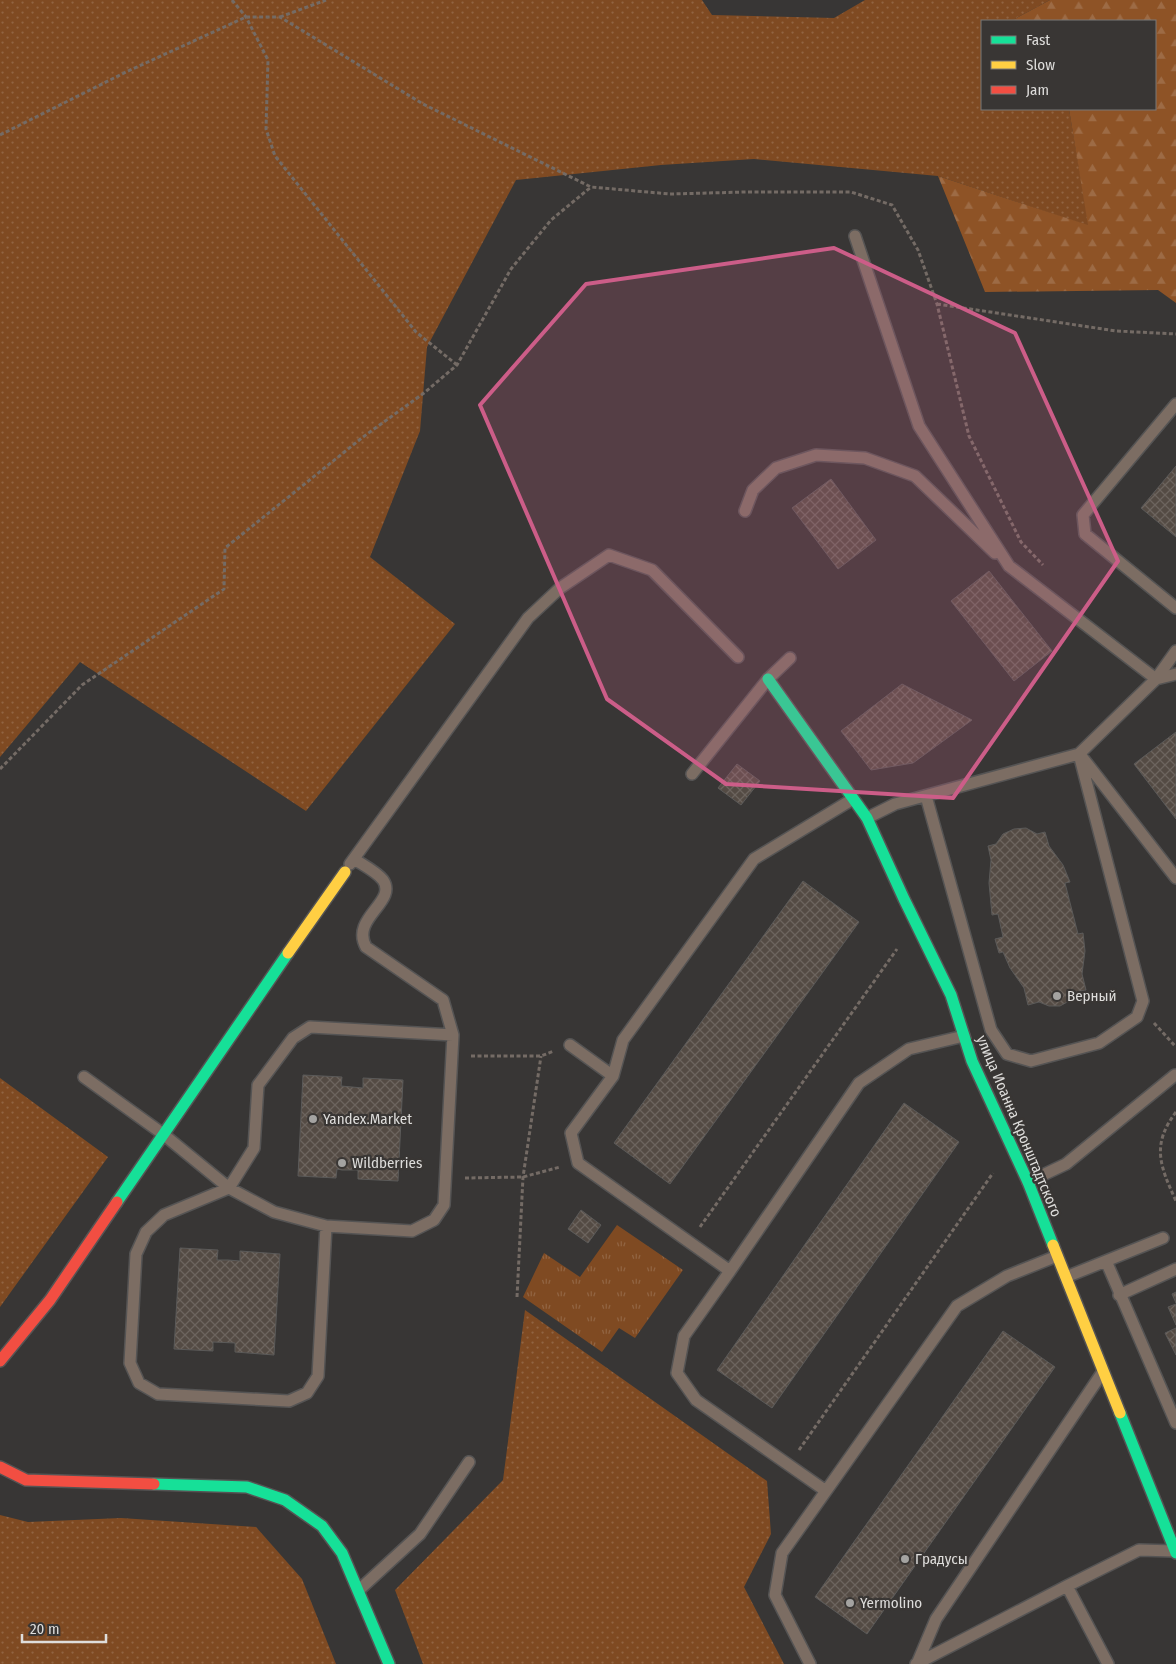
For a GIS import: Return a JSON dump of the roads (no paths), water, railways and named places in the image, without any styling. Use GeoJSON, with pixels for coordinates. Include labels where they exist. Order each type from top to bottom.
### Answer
{"type":"FeatureCollection","features":[{"type":"Feature","properties":{"kind":"street","name":"улица Иоанна Кронштадтского"},"geometry":{"type":"LineString","coordinates":[[768,679],[867,818],[951,996],[972,1061],[1028,1182],[1176,1551]]}},
{"type":"Feature","properties":{"kind":"street"},"geometry":{"type":"LineString","coordinates":[[0,1361],[50,1300],[345,872]]}},
{"type":"Feature","properties":{"kind":"street"},"geometry":{"type":"LineString","coordinates":[[0,1467],[26,1480],[247,1488],[284,1500],[322,1526],[342,1553],[389,1664]]}},
{"type":"Feature","properties":{"kind":"lane"},"geometry":{"type":"LineString","coordinates":[[855,236],[919,426],[1009,566]]}},
{"type":"Feature","properties":{"kind":"lane"},"geometry":{"type":"LineString","coordinates":[[1176,404],[1083,515],[1085,534],[1176,608]]}},
{"type":"Feature","properties":{"kind":"lane"},"geometry":{"type":"LineString","coordinates":[[745,511],[753,490],[776,468],[816,455],[865,458],[915,476],[1009,566],[1156,679]]}},
{"type":"Feature","properties":{"kind":"lane"},"geometry":{"type":"LineString","coordinates":[[345,872],[528,618],[560,588],[609,555],[652,570],[738,657]]}},
{"type":"Feature","properties":{"kind":"lane"},"geometry":{"type":"LineString","coordinates":[[867,818],[895,804],[1079,754],[1156,679],[1176,651]]}},
{"type":"Feature","properties":{"kind":"lane"},"geometry":{"type":"LineString","coordinates":[[692,774],[768,679],[790,658]]}},
{"type":"Feature","properties":{"kind":"lane"},"geometry":{"type":"LineString","coordinates":[[1156,679],[1176,674]]}},
{"type":"Feature","properties":{"kind":"lane"},"geometry":{"type":"LineString","coordinates":[[926,796],[991,1030],[1007,1054],[1031,1061],[1100,1043],[1137,1017],[1143,1001],[1079,754]]}},
{"type":"Feature","properties":{"kind":"lane"},"geometry":{"type":"LineString","coordinates":[[1079,754],[1176,878]]}},
{"type":"Feature","properties":{"kind":"lane"},"geometry":{"type":"LineString","coordinates":[[730,1271],[578,1163],[572,1133],[613,1076],[623,1040],[754,859],[853,799]]}},
{"type":"Feature","properties":{"kind":"lane"},"geometry":{"type":"LineString","coordinates":[[84,1077],[163,1134],[229,1188],[274,1212],[326,1226],[412,1231],[434,1220],[444,1205],[453,1035],[443,1000],[366,947],[361,939],[362,928],[385,895],[386,887],[382,879],[354,859]]}},
{"type":"Feature","properties":{"kind":"lane"},"geometry":{"type":"LineString","coordinates":[[326,1226],[318,1376],[307,1393],[290,1401],[158,1394],[139,1383],[130,1362],[136,1254],[146,1232],[164,1215],[229,1188],[254,1148],[258,1085],[293,1038],[310,1027],[453,1035]]}},
{"type":"Feature","properties":{"kind":"lane"},"geometry":{"type":"LineString","coordinates":[[826,1491],[696,1400],[677,1373],[684,1336],[860,1084],[910,1049],[964,1036]]}},
{"type":"Feature","properties":{"kind":"lane"},"geometry":{"type":"LineString","coordinates":[[570,1045],[613,1076]]}},
{"type":"Feature","properties":{"kind":"lane"},"geometry":{"type":"LineString","coordinates":[[1028,1182],[1066,1164],[1175,1075]]}},
{"type":"Feature","properties":{"kind":"lane"},"geometry":{"type":"LineString","coordinates":[[1066,1277],[1163,1238]]}},
{"type":"Feature","properties":{"kind":"lane"},"geometry":{"type":"LineString","coordinates":[[810,1664],[775,1595],[782,1553],[956,1306],[1007,1276],[1058,1256]]}},
{"type":"Feature","properties":{"kind":"lane"},"geometry":{"type":"LineString","coordinates":[[1106,1261],[1119,1295],[1176,1423]]}},
{"type":"Feature","properties":{"kind":"lane"},"geometry":{"type":"LineString","coordinates":[[1119,1295],[1176,1269]]}},
{"type":"Feature","properties":{"kind":"lane"},"geometry":{"type":"LineString","coordinates":[[916,1664],[936,1619],[1104,1371]]}},
{"type":"Feature","properties":{"kind":"lane"},"geometry":{"type":"LineString","coordinates":[[358,1591],[420,1534],[469,1462]]}},
{"type":"Feature","properties":{"kind":"lane"},"geometry":{"type":"LineString","coordinates":[[916,1664],[1139,1550],[1176,1551]]}},
{"type":"Feature","properties":{"kind":"lane"},"geometry":{"type":"LineString","coordinates":[[1067,1586],[1108,1664]]}},
{"type":"Feature","properties":{"kind":"place","name":"Верный"},"geometry":{"type":"Point","coordinates":[1057,996]}},
{"type":"Feature","properties":{"kind":"place","name":"Yandex.Market"},"geometry":{"type":"Point","coordinates":[313,1119]}},
{"type":"Feature","properties":{"kind":"place","name":"Wildberries"},"geometry":{"type":"Point","coordinates":[342,1163]}},
{"type":"Feature","properties":{"kind":"place","name":"Градусы"},"geometry":{"type":"Point","coordinates":[905,1559]}},
{"type":"Feature","properties":{"kind":"place","name":"Yermolino"},"geometry":{"type":"Point","coordinates":[850,1603]}}]}
